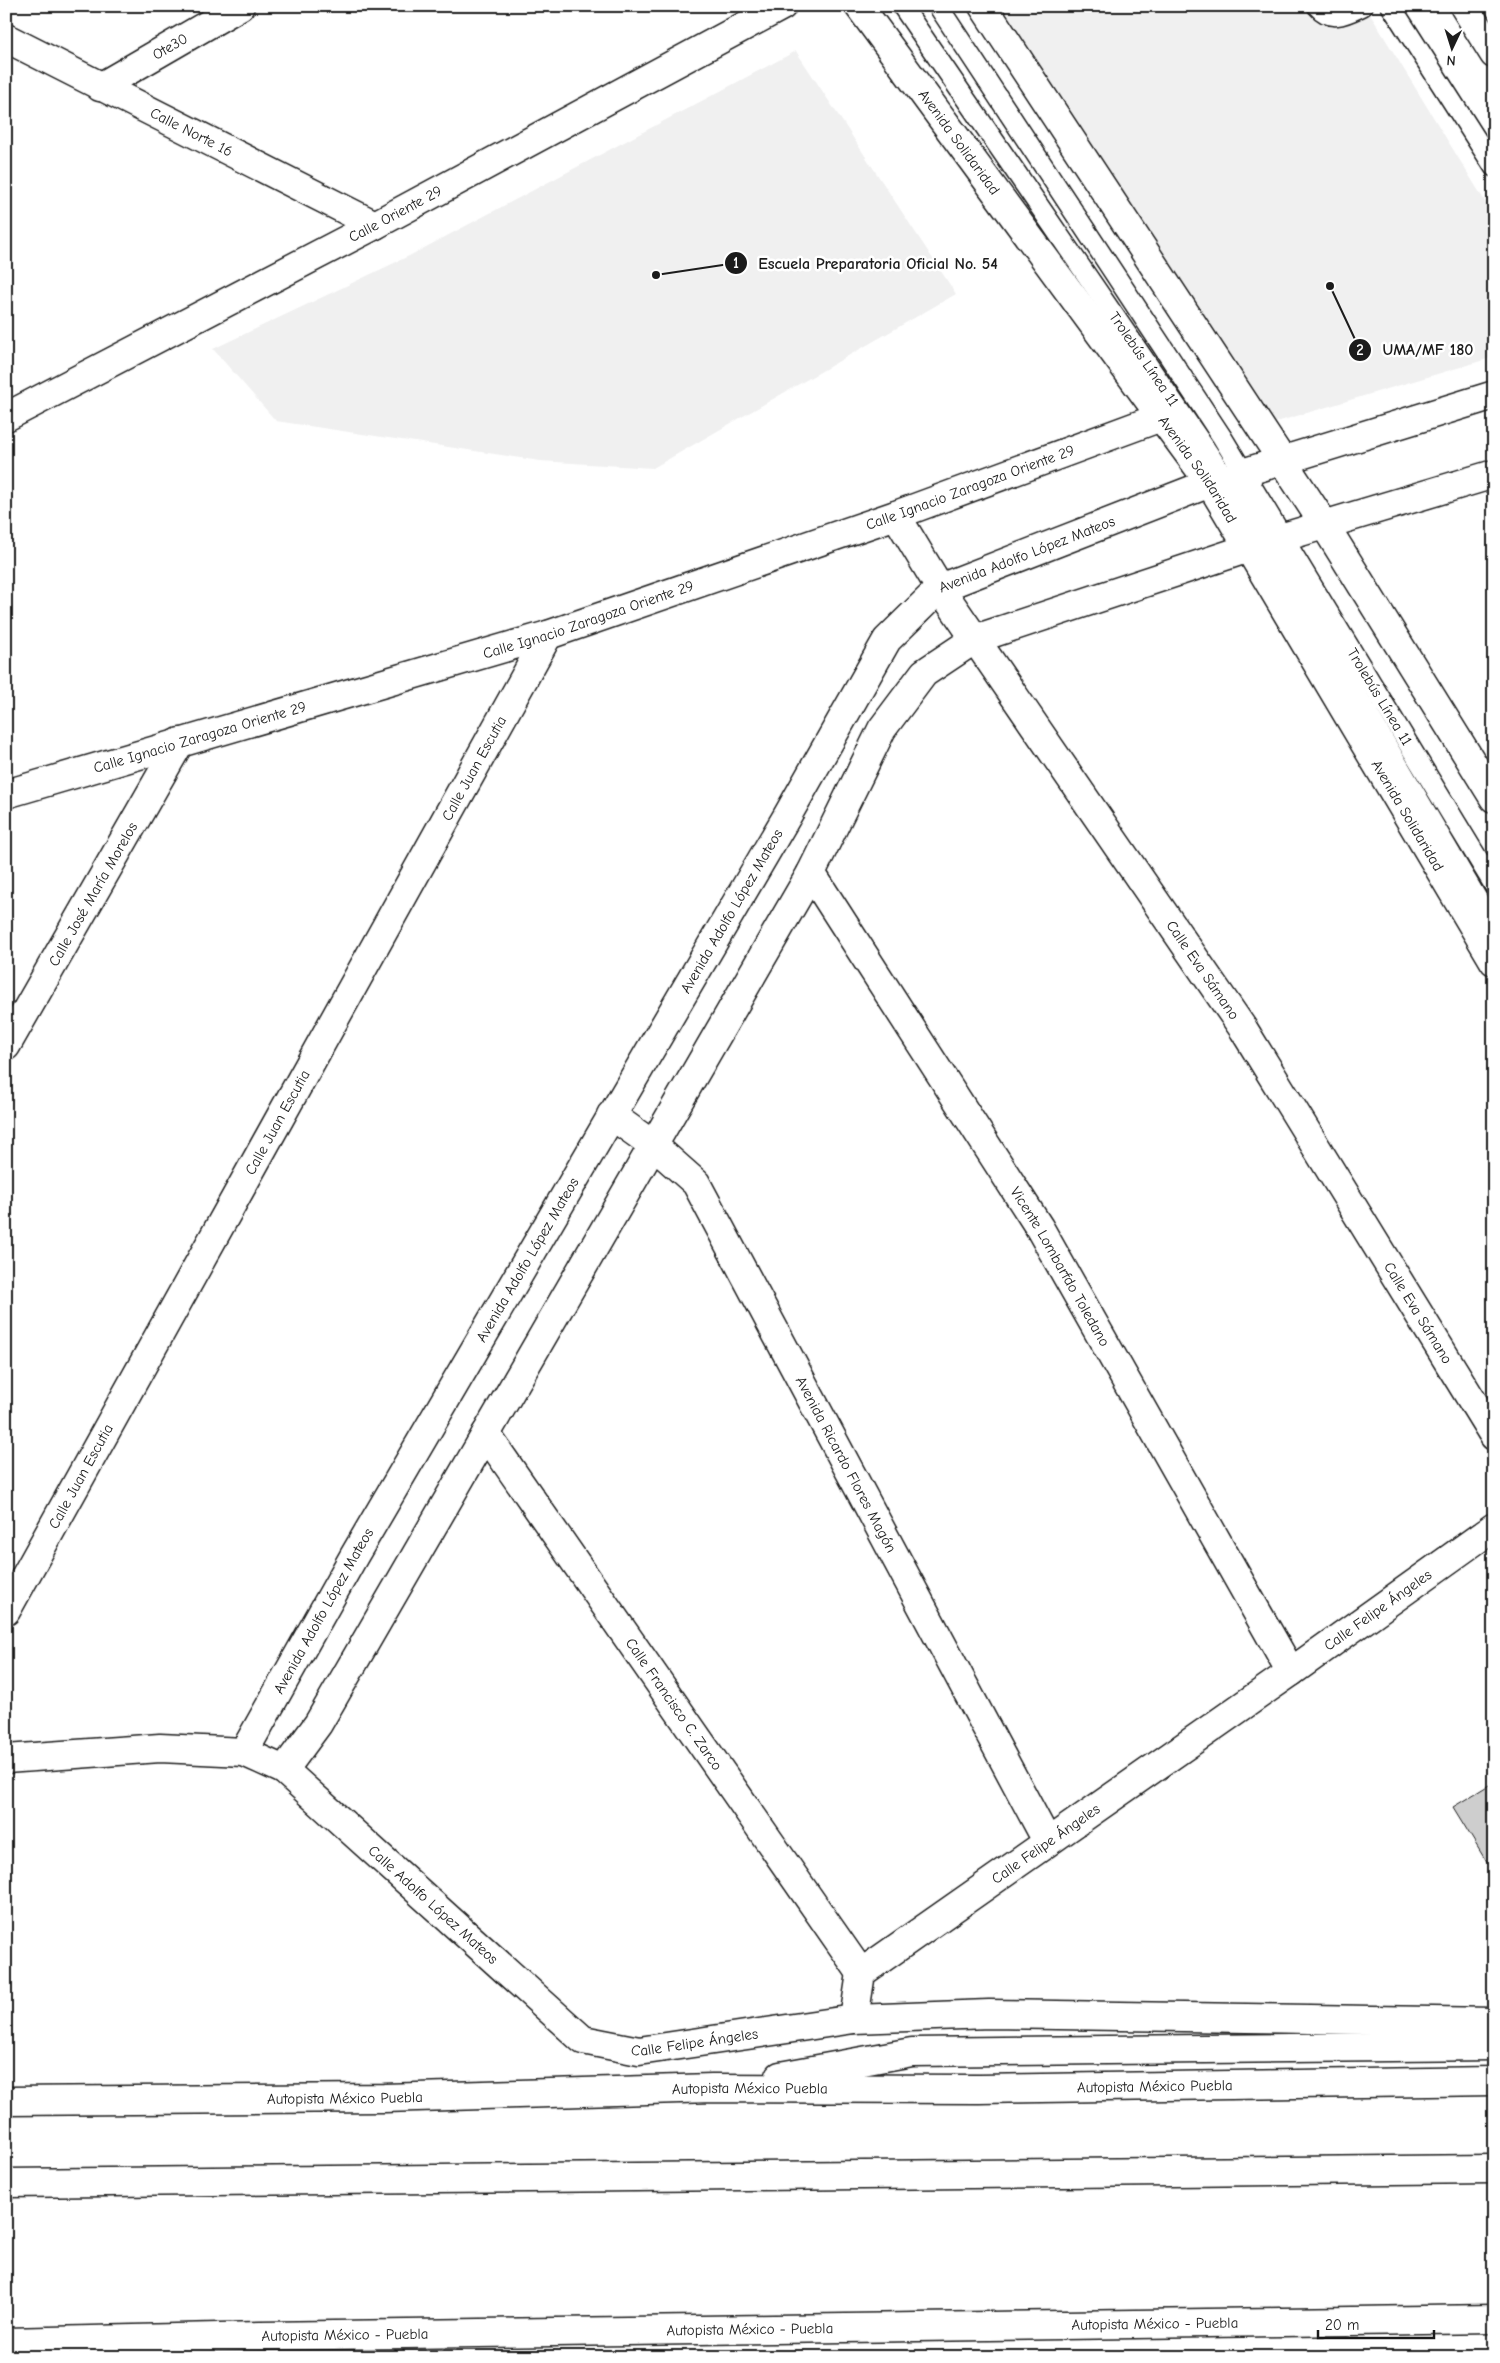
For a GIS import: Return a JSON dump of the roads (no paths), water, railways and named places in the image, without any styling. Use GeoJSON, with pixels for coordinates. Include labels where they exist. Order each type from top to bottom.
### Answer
{"type":"FeatureCollection","features":[{"type":"Feature","properties":{"kind":"main road","name":"Ote30"},"geometry":{"type":"LineString","coordinates":[[100,87],[240,6]]}},
{"type":"Feature","properties":{"kind":"main road","name":"Calle Oriente 29"},"geometry":{"type":"LineString","coordinates":[[6,417],[375,225],[782,6]]}},
{"type":"Feature","properties":{"kind":"main road","name":"Avenida Solidaridad"},"geometry":{"type":"LineString","coordinates":[[859,6],[1161,417],[1226,478],[1266,542],[1494,961]]}},
{"type":"Feature","properties":{"kind":"main road"},"geometry":{"type":"LineString","coordinates":[[983,6],[1324,524],[1494,798]]}},
{"type":"Feature","properties":{"kind":"main road"},"geometry":{"type":"LineString","coordinates":[[1464,6],[1494,54]]}},
{"type":"Feature","properties":{"kind":"main road","name":"Calle Norte 16"},"geometry":{"type":"LineString","coordinates":[[6,38],[375,225]]}},
{"type":"Feature","properties":{"kind":"main road","name":"Avenida Adolfo López Mateos"},"geometry":{"type":"LineString","coordinates":[[244,1752],[354,1556],[887,640],[940,588],[1226,478],[1494,395]]}},
{"type":"Feature","properties":{"kind":"main road","name":"Calle Ignacio Zaragoza Oriente 29"},"geometry":{"type":"LineString","coordinates":[[6,794],[548,636],[896,514],[1161,417]]}},
{"type":"Feature","properties":{"kind":"main road"},"geometry":{"type":"LineString","coordinates":[[6,1759],[160,1748],[244,1752],[284,1770],[318,1724],[811,873],[882,729],[924,673],[975,639],[1266,542],[1494,474]]}},
{"type":"Feature","properties":{"kind":"main road","name":"Calle Eva Sámano"},"geometry":{"type":"LineString","coordinates":[[896,514],[940,588],[1244,1030],[1494,1436]]}},
{"type":"Feature","properties":{"kind":"main road","name":"Calle Juan Escutia"},"geometry":{"type":"LineString","coordinates":[[6,1611],[548,636]]}},
{"type":"Feature","properties":{"kind":"main road","name":"Calle José María Morelos"},"geometry":{"type":"LineString","coordinates":[[6,1046],[180,742]]}},
{"type":"Feature","properties":{"kind":"main road","name":"Vicente Lombarfdo Toledano"},"geometry":{"type":"LineString","coordinates":[[811,873],[1040,1227],[1291,1672]]}},
{"type":"Feature","properties":{"kind":"main road","name":"Avenida Ricardo Flores Magón"},"geometry":{"type":"LineString","coordinates":[[611,1115],[653,1145],[696,1183],[1047,1841]]}},
{"type":"Feature","properties":{"kind":"main road","name":"Calle Francisco C. Zarco"},"geometry":{"type":"LineString","coordinates":[[486,1434],[860,1973]]}},
{"type":"Feature","properties":{"kind":"main road","name":"Calle Felipe Ángeles"},"geometry":{"type":"LineString","coordinates":[[860,1973],[1047,1841],[1492,1534]]}},
{"type":"Feature","properties":{"kind":"main road","name":"Calle Adolfo López Mateos"},"geometry":{"type":"LineString","coordinates":[[284,1770],[583,2040]]}},
{"type":"Feature","properties":{"kind":"main road"},"geometry":{"type":"LineString","coordinates":[[854,2019],[860,1973]]}},
{"type":"Feature","properties":{"kind":"main road","name":"Calle Felipe Ángeles"},"geometry":{"type":"LineString","coordinates":[[583,2040],[639,2051],[854,2019],[989,2014],[1494,2022]]}},
{"type":"Feature","properties":{"kind":"main road"},"geometry":{"type":"LineString","coordinates":[[712,2088],[912,2052],[1494,2046]]}},
{"type":"Feature","properties":{"kind":"main road","name":"Autopista México Puebla"},"geometry":{"type":"LineString","coordinates":[[6,2101],[384,2098],[712,2088],[979,2090],[1494,2081]]}},
{"type":"Feature","properties":{"kind":"main road"},"geometry":{"type":"LineString","coordinates":[[6,2183],[1494,2169]]}},
{"type":"Feature","properties":{"kind":"main road","name":"Autopista México - Puebla"},"geometry":{"type":"LineString","coordinates":[[6,2342],[368,2334],[1494,2319]]}},
{"type":"Feature","properties":{"kind":"lane","name":"Trolebús Línea 11"},"geometry":{"type":"LineString","coordinates":[[902,6],[1226,478],[1266,542],[1494,927]]}},
{"type":"Feature","properties":{"kind":"lane","name":"Trolebús Línea 11"},"geometry":{"type":"LineString","coordinates":[[938,6],[1222,437],[1226,478]]}},
{"type":"Feature","properties":{"kind":"lane"},"geometry":{"type":"LineString","coordinates":[[1317,6],[1324,14],[1336,18],[1363,6]]}},
{"type":"Feature","properties":{"kind":"lane"},"geometry":{"type":"LineString","coordinates":[[1391,6],[1494,167]]}},
{"type":"Feature","properties":{"kind":"lane","name":"Trolebús Línea 11"},"geometry":{"type":"LineString","coordinates":[[1266,542],[1494,885]]}},
{"type":"Feature","properties":{"kind":"place","name":"Escuela Preparatoria Oficial No. 54"},"geometry":{"type":"Point","coordinates":[656,275]}},
{"type":"Feature","properties":{"kind":"place","name":"UMA/MF 180"},"geometry":{"type":"Point","coordinates":[1330,286]}}]}
